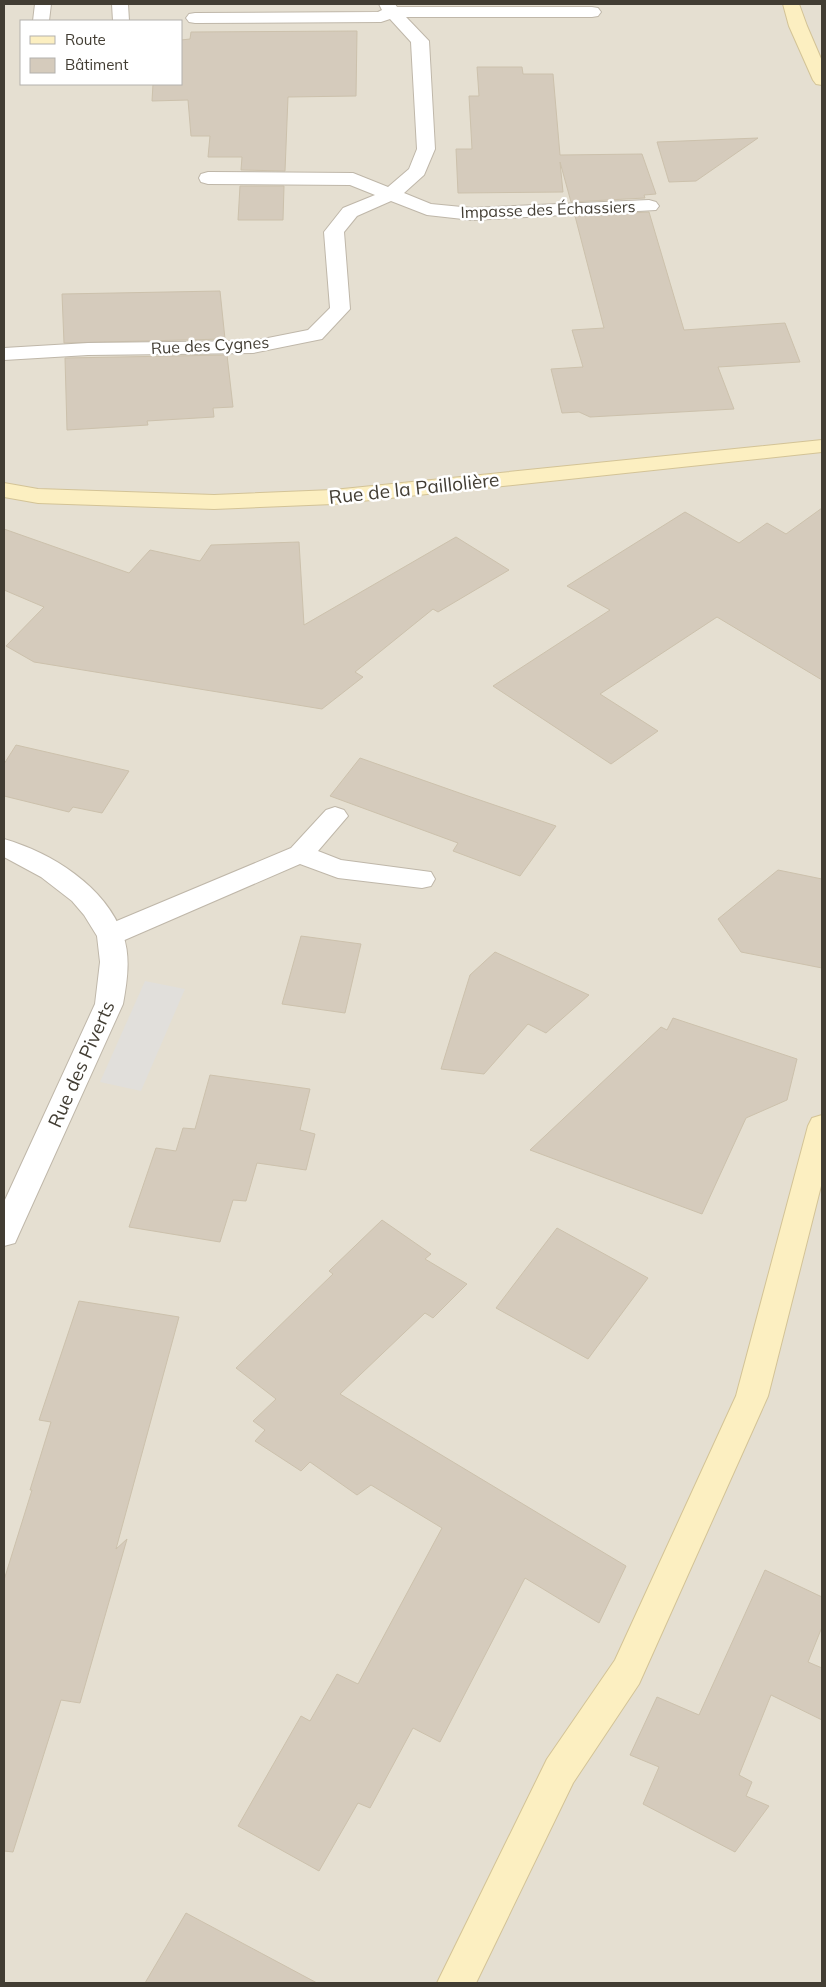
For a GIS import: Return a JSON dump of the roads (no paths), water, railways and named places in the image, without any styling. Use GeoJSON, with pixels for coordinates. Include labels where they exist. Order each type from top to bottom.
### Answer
{"type":"FeatureCollection","features":[{"type":"Feature","properties":{"kind":"main road"},"geometry":{"type":"LineString","coordinates":[[791,4],[798,26],[822,80]]}},
{"type":"Feature","properties":{"kind":"main road","name":"Rue de la Paillolière"},"geometry":{"type":"LineString","coordinates":[[4,490],[38,496],[214,502],[333,497],[822,446]]}},
{"type":"Feature","properties":{"kind":"main road"},"geometry":{"type":"LineString","coordinates":[[456,1983],[560,1771],[627,1672],[752,1396],[822,1126]]}},
{"type":"Feature","properties":{"kind":"street"},"geometry":{"type":"LineString","coordinates":[[41,20],[43,4]]}},
{"type":"Feature","properties":{"kind":"street"},"geometry":{"type":"LineString","coordinates":[[120,4],[121,20]]}},
{"type":"Feature","properties":{"kind":"street"},"geometry":{"type":"LineString","coordinates":[[195,18],[381,17],[390,8],[592,12]]}},
{"type":"Feature","properties":{"kind":"street","name":"Rue des Cygnes"},"geometry":{"type":"LineString","coordinates":[[4,354],[88,349],[253,347],[315,335],[340,309],[334,232],[350,212],[390,195],[417,171],[426,149],[420,40],[390,8]]}},
{"type":"Feature","properties":{"kind":"street","name":"Impasse des Échassiers"},"geometry":{"type":"LineString","coordinates":[[208,178],[353,179],[427,209],[472,214],[649,206]]}},
{"type":"Feature","properties":{"kind":"street"},"geometry":{"type":"LineString","coordinates":[[110,935],[300,854],[335,816]]}},
{"type":"Feature","properties":{"kind":"street","name":"Rue des Piverts"},"geometry":{"type":"LineString","coordinates":[[4,848],[43,865],[78,889],[97,913],[110,935],[115,972],[109,1004],[4,1234]]}},
{"type":"Feature","properties":{"kind":"street"},"geometry":{"type":"LineString","coordinates":[[300,854],[338,868],[422,879]]}}]}
